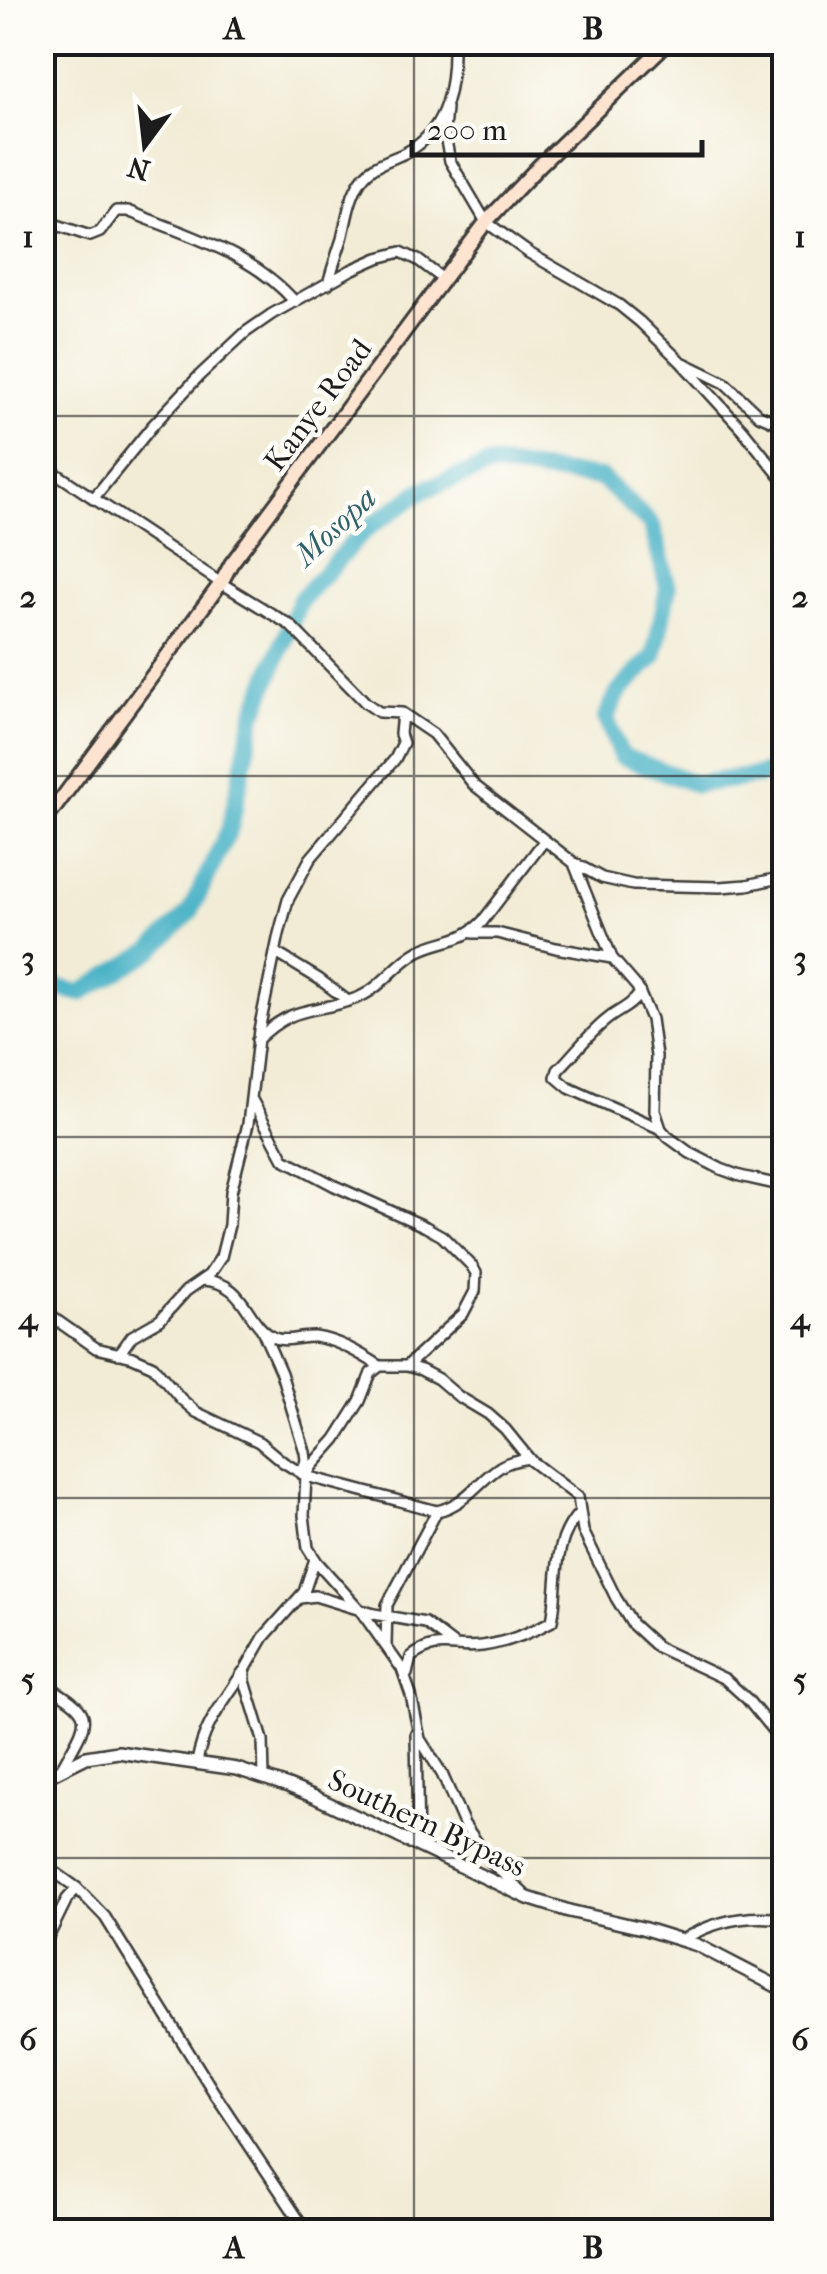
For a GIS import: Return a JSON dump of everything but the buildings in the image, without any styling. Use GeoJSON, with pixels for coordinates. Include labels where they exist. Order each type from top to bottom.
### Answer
{"type":"FeatureCollection","features":[{"type":"Feature","properties":{"kind":"main road","name":"Kanye Road"},"geometry":{"type":"LineString","coordinates":[[42,825],[486,222],[668,42]]}},
{"type":"Feature","properties":{"kind":"street"},"geometry":{"type":"LineString","coordinates":[[453,42],[452,84],[444,131],[450,162],[486,222],[514,243],[620,305],[680,361],[784,481]]}},
{"type":"Feature","properties":{"kind":"street"},"geometry":{"type":"LineString","coordinates":[[328,284],[352,196],[363,178],[378,163],[425,139],[446,108]]}},
{"type":"Feature","properties":{"kind":"street"},"geometry":{"type":"LineString","coordinates":[[42,220],[90,236],[100,232],[116,210],[128,210],[237,256],[273,280],[295,302]]}},
{"type":"Feature","properties":{"kind":"street"},"geometry":{"type":"LineString","coordinates":[[93,500],[152,426],[246,332],[351,270],[400,252],[443,279]]}},
{"type":"Feature","properties":{"kind":"street"},"geometry":{"type":"LineString","coordinates":[[680,361],[725,383],[759,415],[784,426]]}},
{"type":"Feature","properties":{"kind":"street"},"geometry":{"type":"LineString","coordinates":[[42,464],[290,625],[366,703],[379,712],[402,713],[433,734],[474,785],[574,863],[602,878],[633,884],[720,888],[784,877]]}},
{"type":"Feature","properties":{"kind":"street"},"geometry":{"type":"LineString","coordinates":[[118,1354],[132,1336],[160,1320],[214,1268],[226,1242],[232,1192],[248,1124],[257,1040],[288,900],[310,859],[359,804],[401,748],[402,713]]}},
{"type":"Feature","properties":{"kind":"street"},"geometry":{"type":"LineString","coordinates":[[471,934],[544,841]]}},
{"type":"Feature","properties":{"kind":"street"},"geometry":{"type":"LineString","coordinates":[[574,863],[612,958],[640,993],[651,1020],[656,1056],[656,1111],[661,1130]]}},
{"type":"Feature","properties":{"kind":"street"},"geometry":{"type":"LineString","coordinates":[[257,1040],[295,1012],[348,1002],[368,993],[412,955],[471,934],[497,932],[612,958]]}},
{"type":"Feature","properties":{"kind":"street"},"geometry":{"type":"LineString","coordinates":[[276,953],[320,979],[348,1002]]}},
{"type":"Feature","properties":{"kind":"street"},"geometry":{"type":"LineString","coordinates":[[640,993],[629,1007],[601,1025],[556,1076],[569,1088],[661,1130],[690,1153],[721,1169],[784,1186]]}},
{"type":"Feature","properties":{"kind":"street"},"geometry":{"type":"LineString","coordinates":[[251,1098],[284,1159],[442,1236],[471,1264],[476,1274],[475,1291],[463,1314],[407,1366]]}},
{"type":"Feature","properties":{"kind":"street"},"geometry":{"type":"LineString","coordinates":[[202,1280],[232,1290],[278,1339],[319,1338],[348,1348],[380,1366],[421,1370],[488,1414],[542,1471],[578,1497],[583,1531],[632,1624],[657,1648],[725,1679],[784,1744]]}},
{"type":"Feature","properties":{"kind":"street"},"geometry":{"type":"LineString","coordinates":[[42,1310],[87,1343],[153,1366],[196,1412],[259,1442],[304,1475],[438,1511],[468,1496],[500,1466],[528,1458]]}},
{"type":"Feature","properties":{"kind":"street"},"geometry":{"type":"LineString","coordinates":[[260,1324],[306,1456],[304,1514],[308,1548],[360,1610],[406,1678],[416,1732],[418,1845]]}},
{"type":"Feature","properties":{"kind":"street"},"geometry":{"type":"LineString","coordinates":[[304,1475],[328,1450],[352,1414],[371,1374],[380,1366]]}},
{"type":"Feature","properties":{"kind":"street"},"geometry":{"type":"LineString","coordinates":[[386,1645],[390,1600],[438,1511]]}},
{"type":"Feature","properties":{"kind":"street"},"geometry":{"type":"LineString","coordinates":[[406,1678],[409,1662],[430,1646],[496,1643],[552,1621],[563,1538],[580,1512]]}},
{"type":"Feature","properties":{"kind":"street"},"geometry":{"type":"LineString","coordinates":[[198,1762],[208,1726],[264,1637],[300,1598],[315,1560]]}},
{"type":"Feature","properties":{"kind":"street"},"geometry":{"type":"LineString","coordinates":[[300,1598],[315,1596],[426,1623],[454,1645]]}},
{"type":"Feature","properties":{"kind":"street"},"geometry":{"type":"LineString","coordinates":[[244,1670],[244,1681],[264,1740],[264,1777]]}},
{"type":"Feature","properties":{"kind":"street"},"geometry":{"type":"LineString","coordinates":[[42,1682],[82,1708],[84,1718],[79,1737],[61,1770]]}},
{"type":"Feature","properties":{"kind":"street"},"geometry":{"type":"LineString","coordinates":[[416,1732],[442,1774],[474,1840],[528,1898]]}},
{"type":"Feature","properties":{"kind":"street","name":"Southern Bypass"},"geometry":{"type":"LineString","coordinates":[[42,1779],[86,1757],[118,1752],[237,1769],[314,1797],[528,1898],[682,1940],[784,1990]]}},
{"type":"Feature","properties":{"kind":"street"},"geometry":{"type":"LineString","coordinates":[[42,1862],[78,1888],[118,1935],[213,2091],[307,2232]]}},
{"type":"Feature","properties":{"kind":"street"},"geometry":{"type":"LineString","coordinates":[[42,1950],[67,1898],[78,1888]]}},
{"type":"Feature","properties":{"kind":"street"},"geometry":{"type":"LineString","coordinates":[[682,1940],[714,1924],[749,1918],[784,1919]]}},
{"type":"Feature","properties":{"kind":"street"},"geometry":{"type":"LineString","coordinates":[[780,2232],[784,2222]]}},
{"type":"Feature","properties":{"kind":"waterway","name":"Mosopa"},"geometry":{"type":"LineString","coordinates":[[42,980],[50,986],[81,993],[152,950],[190,912],[230,828],[254,715],[300,600],[366,529],[423,490],[491,465],[601,478],[652,525],[668,588],[654,656],[618,693],[606,718],[621,756],[696,784],[757,776],[784,767]]}}]}
